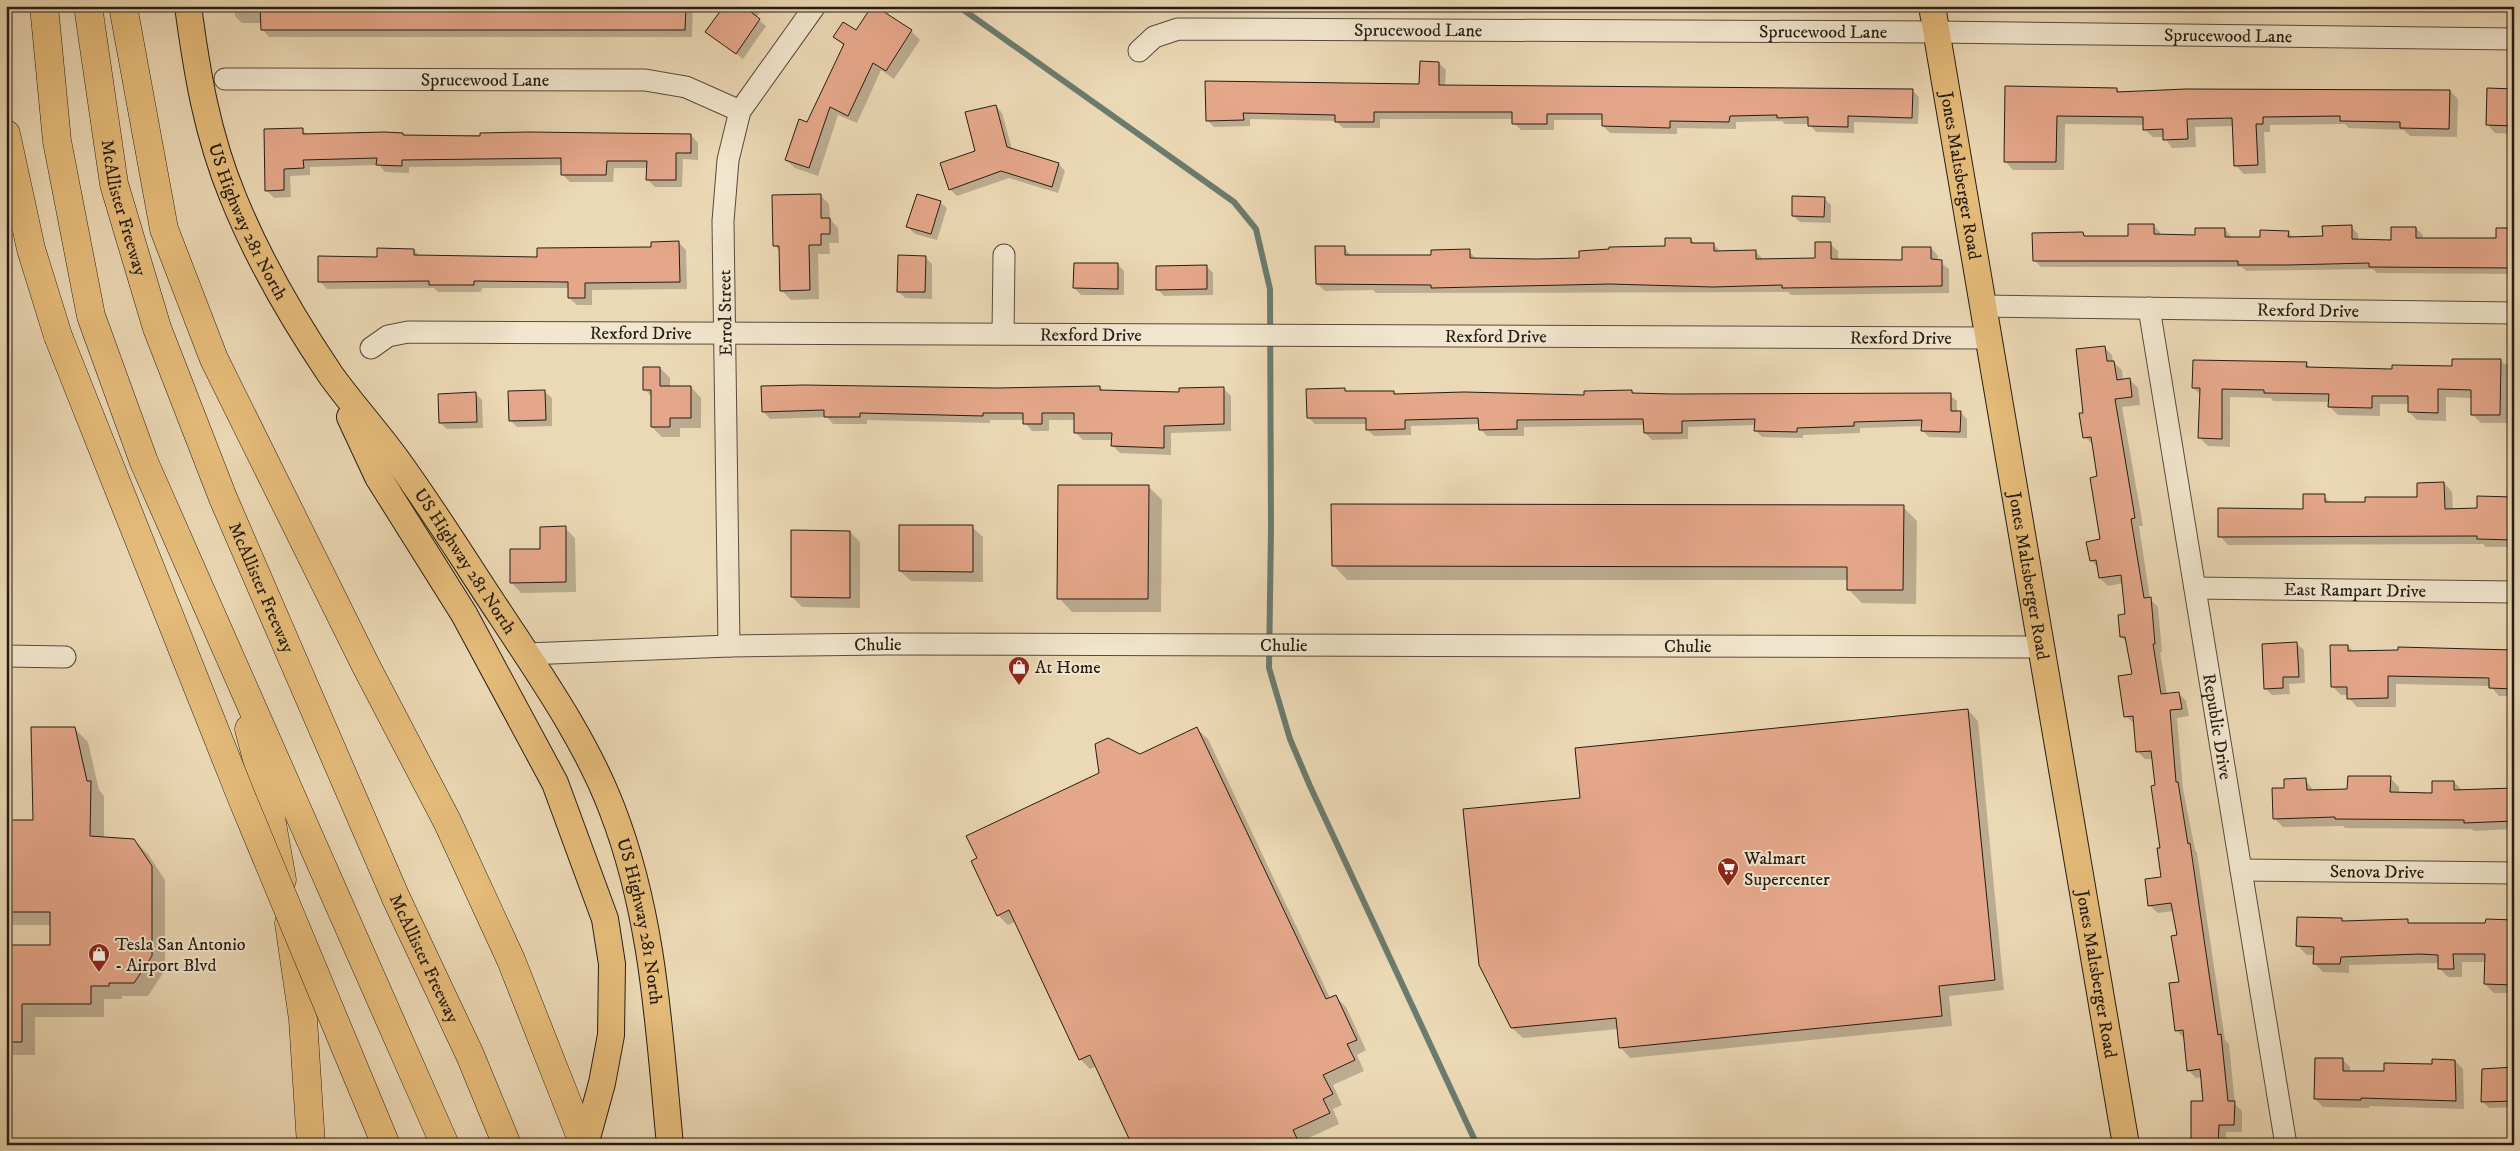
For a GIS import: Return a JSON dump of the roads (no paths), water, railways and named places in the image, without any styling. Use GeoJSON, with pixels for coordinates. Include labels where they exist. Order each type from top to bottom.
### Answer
{"type":"FeatureCollection","features":[{"type":"Feature","properties":{"kind":"highway"},"geometry":{"type":"LineString","coordinates":[[44,6],[57,141],[91,316],[144,462],[228,648],[445,1145]]}},
{"type":"Feature","properties":{"kind":"highway","name":"McAllister Freeway"},"geometry":{"type":"LineString","coordinates":[[88,6],[114,184],[157,328],[223,498],[396,898],[470,1055],[507,1145]]}},
{"type":"Feature","properties":{"kind":"highway"},"geometry":{"type":"LineString","coordinates":[[123,6],[164,230],[214,359],[366,666],[447,821],[511,960],[585,1145]]}},
{"type":"Feature","properties":{"kind":"highway"},"geometry":{"type":"LineString","coordinates":[[6,134],[32,249],[58,336],[245,805],[386,1145]]}},
{"type":"Feature","properties":{"kind":"highway"},"geometry":{"type":"LineString","coordinates":[[228,648],[268,801],[282,875],[303,1018],[311,1145]]}},
{"type":"Feature","properties":{"kind":"main road","name":"US Highway 281 North"},"geometry":{"type":"LineString","coordinates":[[188,6],[198,82],[209,126],[232,195],[254,244],[331,375],[400,464],[526,654],[580,742],[612,807],[630,862],[643,911],[653,967],[670,1145]]}},
{"type":"Feature","properties":{"kind":"main road","name":"Jones Maltsberger Road"},"geometry":{"type":"LineString","coordinates":[[1932,6],[2126,1145]]}},
{"type":"Feature","properties":{"kind":"main road"},"geometry":{"type":"LineString","coordinates":[[331,375],[378,477],[464,614],[555,783],[605,919],[612,964],[611,1035],[602,1083],[585,1145]]}},
{"type":"Feature","properties":{"kind":"street","name":"Errol Street"},"geometry":{"type":"LineString","coordinates":[[729,646],[723,221],[728,160],[740,111],[815,6]]}},
{"type":"Feature","properties":{"kind":"street","name":"Sprucewood Lane"},"geometry":{"type":"LineString","coordinates":[[1138,51],[1154,37],[1178,30],[1936,32],[2514,39]]}},
{"type":"Feature","properties":{"kind":"street","name":"Sprucewood Lane"},"geometry":{"type":"LineString","coordinates":[[225,79],[645,80],[686,86],[740,111]]}},
{"type":"Feature","properties":{"kind":"street"},"geometry":{"type":"LineString","coordinates":[[1003,334],[1004,255]]}},
{"type":"Feature","properties":{"kind":"street","name":"Rexford Drive"},"geometry":{"type":"LineString","coordinates":[[1982,306],[2514,313]]}},
{"type":"Feature","properties":{"kind":"street","name":"Republic Drive"},"geometry":{"type":"LineString","coordinates":[[2149,308],[2286,1145]]}},
{"type":"Feature","properties":{"kind":"street","name":"Rexford Drive"},"geometry":{"type":"LineString","coordinates":[[372,348],[388,336],[408,332],[1989,338]]}},
{"type":"Feature","properties":{"kind":"street","name":"East Rampart Drive"},"geometry":{"type":"LineString","coordinates":[[2195,588],[2514,592]]}},
{"type":"Feature","properties":{"kind":"street","name":"Chulie"},"geometry":{"type":"LineString","coordinates":[[526,654],[729,646],[887,644],[2041,647]]}},
{"type":"Feature","properties":{"kind":"street"},"geometry":{"type":"LineString","coordinates":[[6,656],[65,657]]}},
{"type":"Feature","properties":{"kind":"street","name":"Senova Drive"},"geometry":{"type":"LineString","coordinates":[[2241,870],[2514,873]]}},
{"type":"Feature","properties":{"kind":"waterway"},"geometry":{"type":"LineString","coordinates":[[958,6],[1234,202],[1256,229],[1270,289],[1271,527],[1269,668],[1290,739],[1310,786],[1477,1145]]}},
{"type":"Feature","properties":{"kind":"place","name":"At Home"},"geometry":{"type":"Point","coordinates":[1019,686]}},
{"type":"Feature","properties":{"kind":"place","name":"Walmart Supercenter"},"geometry":{"type":"Point","coordinates":[1728,887]}},
{"type":"Feature","properties":{"kind":"place","name":"Tesla San Antonio - Airport Blvd"},"geometry":{"type":"Point","coordinates":[99,973]}}]}
